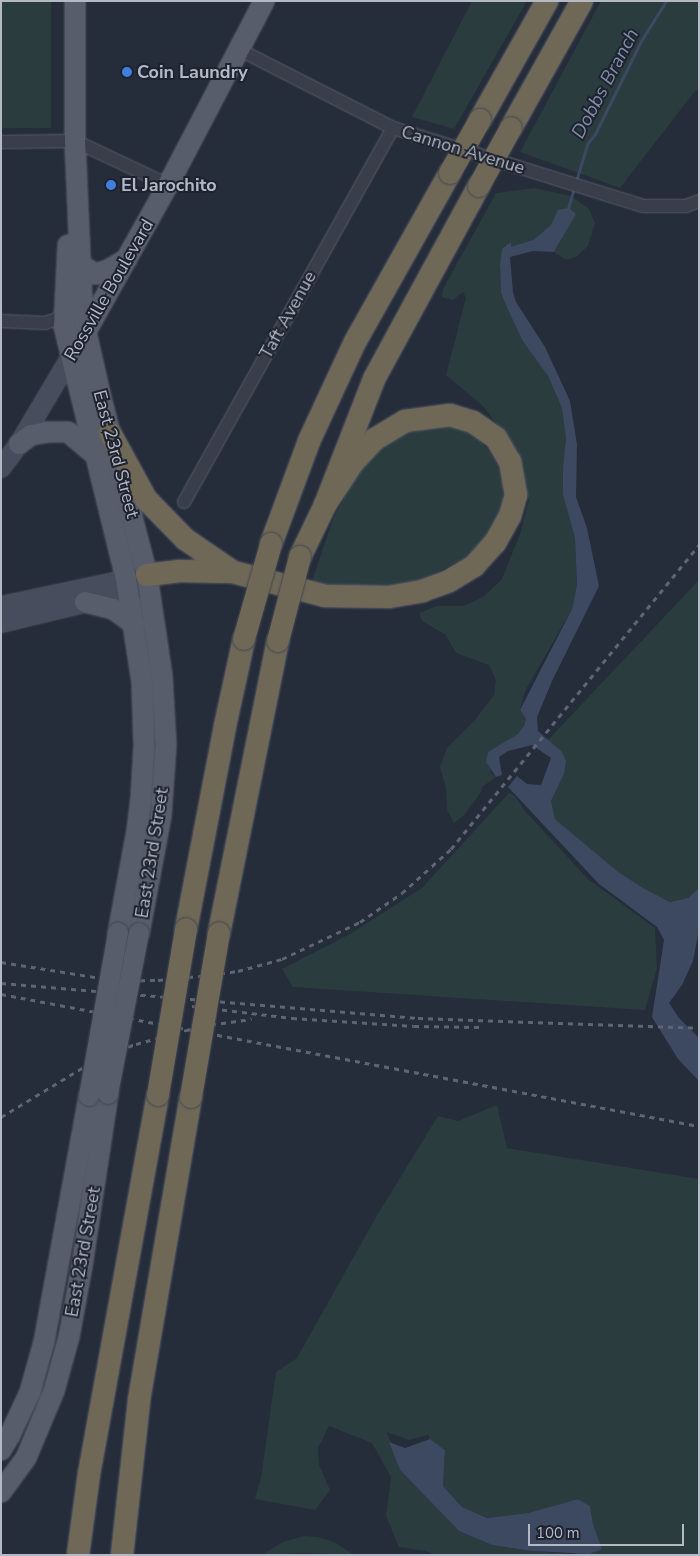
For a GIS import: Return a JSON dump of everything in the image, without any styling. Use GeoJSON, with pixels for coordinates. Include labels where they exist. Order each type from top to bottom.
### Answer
{"type":"FeatureCollection","features":[{"type":"Feature","properties":{"kind":"highway"},"geometry":{"type":"LineString","coordinates":[[78,1555],[89,1474],[126,1277],[186,929],[244,638],[271,544],[309,441],[356,342],[547,1]]}},
{"type":"Feature","properties":{"kind":"highway"},"geometry":{"type":"LineString","coordinates":[[122,1550],[139,1400],[219,933],[278,640],[300,557],[325,505],[374,379],[582,1]]}},
{"type":"Feature","properties":{"kind":"highway"},"geometry":{"type":"LineString","coordinates":[[137,583],[180,571],[233,572],[326,596],[389,598],[422,591],[449,581],[474,566],[495,544],[510,516],[516,495],[510,462],[496,438],[473,422],[450,415],[406,421],[375,439],[352,464],[325,505]]}},
{"type":"Feature","properties":{"kind":"highway"},"geometry":{"type":"LineString","coordinates":[[110,433],[146,499],[185,539],[233,572]]}},
{"type":"Feature","properties":{"kind":"highway"},"geometry":{"type":"LineString","coordinates":[[94,1555],[96,1510],[126,1277]]}},
{"type":"Feature","properties":{"kind":"main road","name":"East 23rd Street"},"geometry":{"type":"LineString","coordinates":[[1,1450],[30,1392],[44,1342],[136,836],[144,746],[142,682],[134,624],[137,583],[110,433],[86,332],[80,264],[75,141],[75,1]]}},
{"type":"Feature","properties":{"kind":"main road","name":"Rossville Boulevard"},"geometry":{"type":"LineString","coordinates":[[1,468],[19,444],[127,260],[240,50],[264,1]]}},
{"type":"Feature","properties":{"kind":"main road","name":"East 23rd Street"},"geometry":{"type":"LineString","coordinates":[[1,1492],[26,1458],[54,1392],[68,1337],[82,1266],[108,1094],[161,816],[166,745],[162,675],[137,583],[95,455],[70,358],[63,317],[75,141]]}},
{"type":"Feature","properties":{"kind":"main road"},"geometry":{"type":"LineString","coordinates":[[80,264],[95,274],[108,270],[127,260]]}},
{"type":"Feature","properties":{"kind":"main road"},"geometry":{"type":"LineString","coordinates":[[19,444],[31,436],[51,431],[68,432],[95,455]]}},
{"type":"Feature","properties":{"kind":"main road"},"geometry":{"type":"LineString","coordinates":[[1,622],[86,602],[137,583]]}},
{"type":"Feature","properties":{"kind":"main road"},"geometry":{"type":"LineString","coordinates":[[1,606],[137,583]]}},
{"type":"Feature","properties":{"kind":"main road"},"geometry":{"type":"LineString","coordinates":[[86,602],[113,609],[134,624]]}},
{"type":"Feature","properties":{"kind":"street","name":"Cannon Avenue"},"geometry":{"type":"LineString","coordinates":[[240,50],[393,128],[644,206],[686,206],[699,201]]}},
{"type":"Feature","properties":{"kind":"street","name":"Taft Avenue"},"geometry":{"type":"LineString","coordinates":[[184,502],[393,128]]}},
{"type":"Feature","properties":{"kind":"street"},"geometry":{"type":"LineString","coordinates":[[1,142],[75,141],[168,185]]}},
{"type":"Feature","properties":{"kind":"street"},"geometry":{"type":"LineString","coordinates":[[1,321],[45,323],[63,317]]}},
{"type":"Feature","properties":{"kind":"shaded area"},"geometry":{"type":"Polygon","coordinates":[[[1,1],[51,1],[51,128],[1,128],[1,1]]]}},
{"type":"Feature","properties":{"kind":"shaded area"},"geometry":{"type":"Polygon","coordinates":[[[472,1],[527,1],[454,129],[412,117],[472,1]]]}},
{"type":"Feature","properties":{"kind":"shaded area"},"geometry":{"type":"Polygon","coordinates":[[[601,1],[699,1],[699,90],[695,91],[620,188],[520,152],[601,1]]]}},
{"type":"Feature","properties":{"kind":"shaded area"},"geometry":{"type":"Polygon","coordinates":[[[534,188],[571,196],[589,209],[595,223],[588,246],[576,257],[566,260],[554,252],[562,239],[551,225],[532,241],[510,248],[511,243],[500,265],[501,293],[504,301],[522,340],[548,376],[562,408],[566,439],[563,466],[563,495],[575,538],[577,586],[572,609],[525,691],[520,710],[526,719],[524,726],[519,734],[488,752],[491,773],[496,777],[482,787],[481,792],[464,815],[454,823],[447,810],[446,788],[440,767],[447,748],[474,721],[494,695],[496,680],[489,665],[456,653],[446,635],[422,621],[419,613],[437,606],[464,606],[483,597],[502,579],[520,534],[529,500],[515,448],[483,406],[446,375],[466,298],[463,292],[453,300],[442,297],[443,289],[496,193],[534,188]]]}},
{"type":"Feature","properties":{"kind":"shaded area"},"geometry":{"type":"Polygon","coordinates":[[[443,424],[461,429],[479,440],[490,452],[498,466],[503,485],[503,502],[500,514],[485,538],[465,558],[423,579],[387,587],[333,587],[312,581],[333,519],[364,462],[398,435],[428,425],[443,424]]]}},
{"type":"Feature","properties":{"kind":"shaded area"},"geometry":{"type":"Polygon","coordinates":[[[699,580],[699,888],[688,898],[670,902],[643,888],[617,871],[555,819],[551,801],[564,774],[548,740],[699,580]]]}},
{"type":"Feature","properties":{"kind":"shaded area"},"geometry":{"type":"Polygon","coordinates":[[[509,793],[515,796],[525,811],[588,879],[655,928],[657,968],[645,1010],[293,987],[282,969],[350,934],[422,888],[509,793]]]}},
{"type":"Feature","properties":{"kind":"shaded area"},"geometry":{"type":"Polygon","coordinates":[[[497,1105],[507,1148],[699,1179],[699,1555],[434,1555],[426,1551],[399,1547],[386,1516],[391,1477],[372,1443],[329,1426],[318,1448],[319,1465],[330,1490],[315,1510],[255,1499],[261,1478],[276,1372],[297,1358],[376,1217],[438,1116],[458,1121],[497,1105]],[[387,1432],[400,1470],[459,1531],[492,1545],[532,1551],[572,1554],[602,1549],[593,1524],[590,1506],[578,1499],[528,1513],[487,1518],[462,1507],[443,1486],[445,1450],[430,1439],[428,1435],[409,1440],[387,1432]]]}},
{"type":"Feature","properties":{"kind":"shaded area"},"geometry":{"type":"Polygon","coordinates":[[[304,1536],[318,1537],[334,1542],[354,1555],[304,1553],[261,1555],[283,1542],[304,1536]]]}},
{"type":"Feature","properties":{"kind":"water"},"geometry":{"type":"Polygon","coordinates":[[[569,208],[576,214],[554,252],[533,251],[510,257],[513,292],[516,302],[545,347],[570,401],[577,444],[576,497],[587,528],[599,586],[553,679],[537,717],[538,731],[562,752],[566,761],[564,774],[551,801],[555,819],[617,871],[643,888],[670,902],[688,898],[699,888],[699,930],[693,961],[682,985],[669,1003],[679,1018],[699,1038],[699,1081],[678,1059],[652,1017],[664,940],[657,927],[599,884],[508,787],[517,776],[527,784],[541,785],[551,758],[532,745],[508,751],[499,757],[502,775],[496,777],[486,762],[488,752],[518,734],[524,726],[526,719],[520,710],[572,609],[577,585],[575,538],[563,495],[563,466],[566,439],[562,408],[548,376],[522,340],[504,301],[501,293],[500,265],[502,249],[511,242],[511,248],[532,241],[551,225],[558,210],[569,208]]]}},
{"type":"Feature","properties":{"kind":"water"},"geometry":{"type":"Polygon","coordinates":[[[430,1439],[445,1450],[443,1486],[462,1507],[487,1518],[528,1513],[578,1499],[590,1506],[593,1524],[602,1549],[589,1554],[532,1551],[492,1545],[459,1531],[400,1470],[389,1442],[405,1448],[430,1439]]]}},
{"type":"Feature","properties":{"kind":"waterway","name":"Dobbs Branch"},"geometry":{"type":"LineString","coordinates":[[576,181],[587,144],[595,134],[641,41],[666,1]]}},
{"type":"Feature","properties":{"kind":"waterway","name":"Dobbs Branch"},"geometry":{"type":"LineString","coordinates":[[567,212],[574,187]]}},
{"type":"Feature","properties":{"kind":"waterway","name":"Dobbs Branch"},"geometry":{"type":"LineString","coordinates":[[510,248],[536,240]]}},
{"type":"Feature","properties":{"kind":"railway"},"geometry":{"type":"LineString","coordinates":[[1,962],[120,981],[158,980],[210,975],[238,971],[282,959],[360,922],[402,893],[451,849],[699,545]]}},
{"type":"Feature","properties":{"kind":"railway"},"geometry":{"type":"LineString","coordinates":[[1,983],[418,1018],[699,1028]]}},
{"type":"Feature","properties":{"kind":"railway"},"geometry":{"type":"LineString","coordinates":[[1,994],[699,1126]]}},
{"type":"Feature","properties":{"kind":"railway"},"geometry":{"type":"LineString","coordinates":[[192,1006],[292,1018],[414,1026],[479,1027]]}},
{"type":"Feature","properties":{"kind":"railway"},"geometry":{"type":"LineString","coordinates":[[1,1117],[100,1057],[136,1044],[201,1026],[252,1019]]}},
{"type":"Feature","properties":{"kind":"place","name":"Coin Laundry"},"geometry":{"type":"Point","coordinates":[127,72]}},
{"type":"Feature","properties":{"kind":"place","name":"El Jarochito"},"geometry":{"type":"Point","coordinates":[111,185]}}]}
